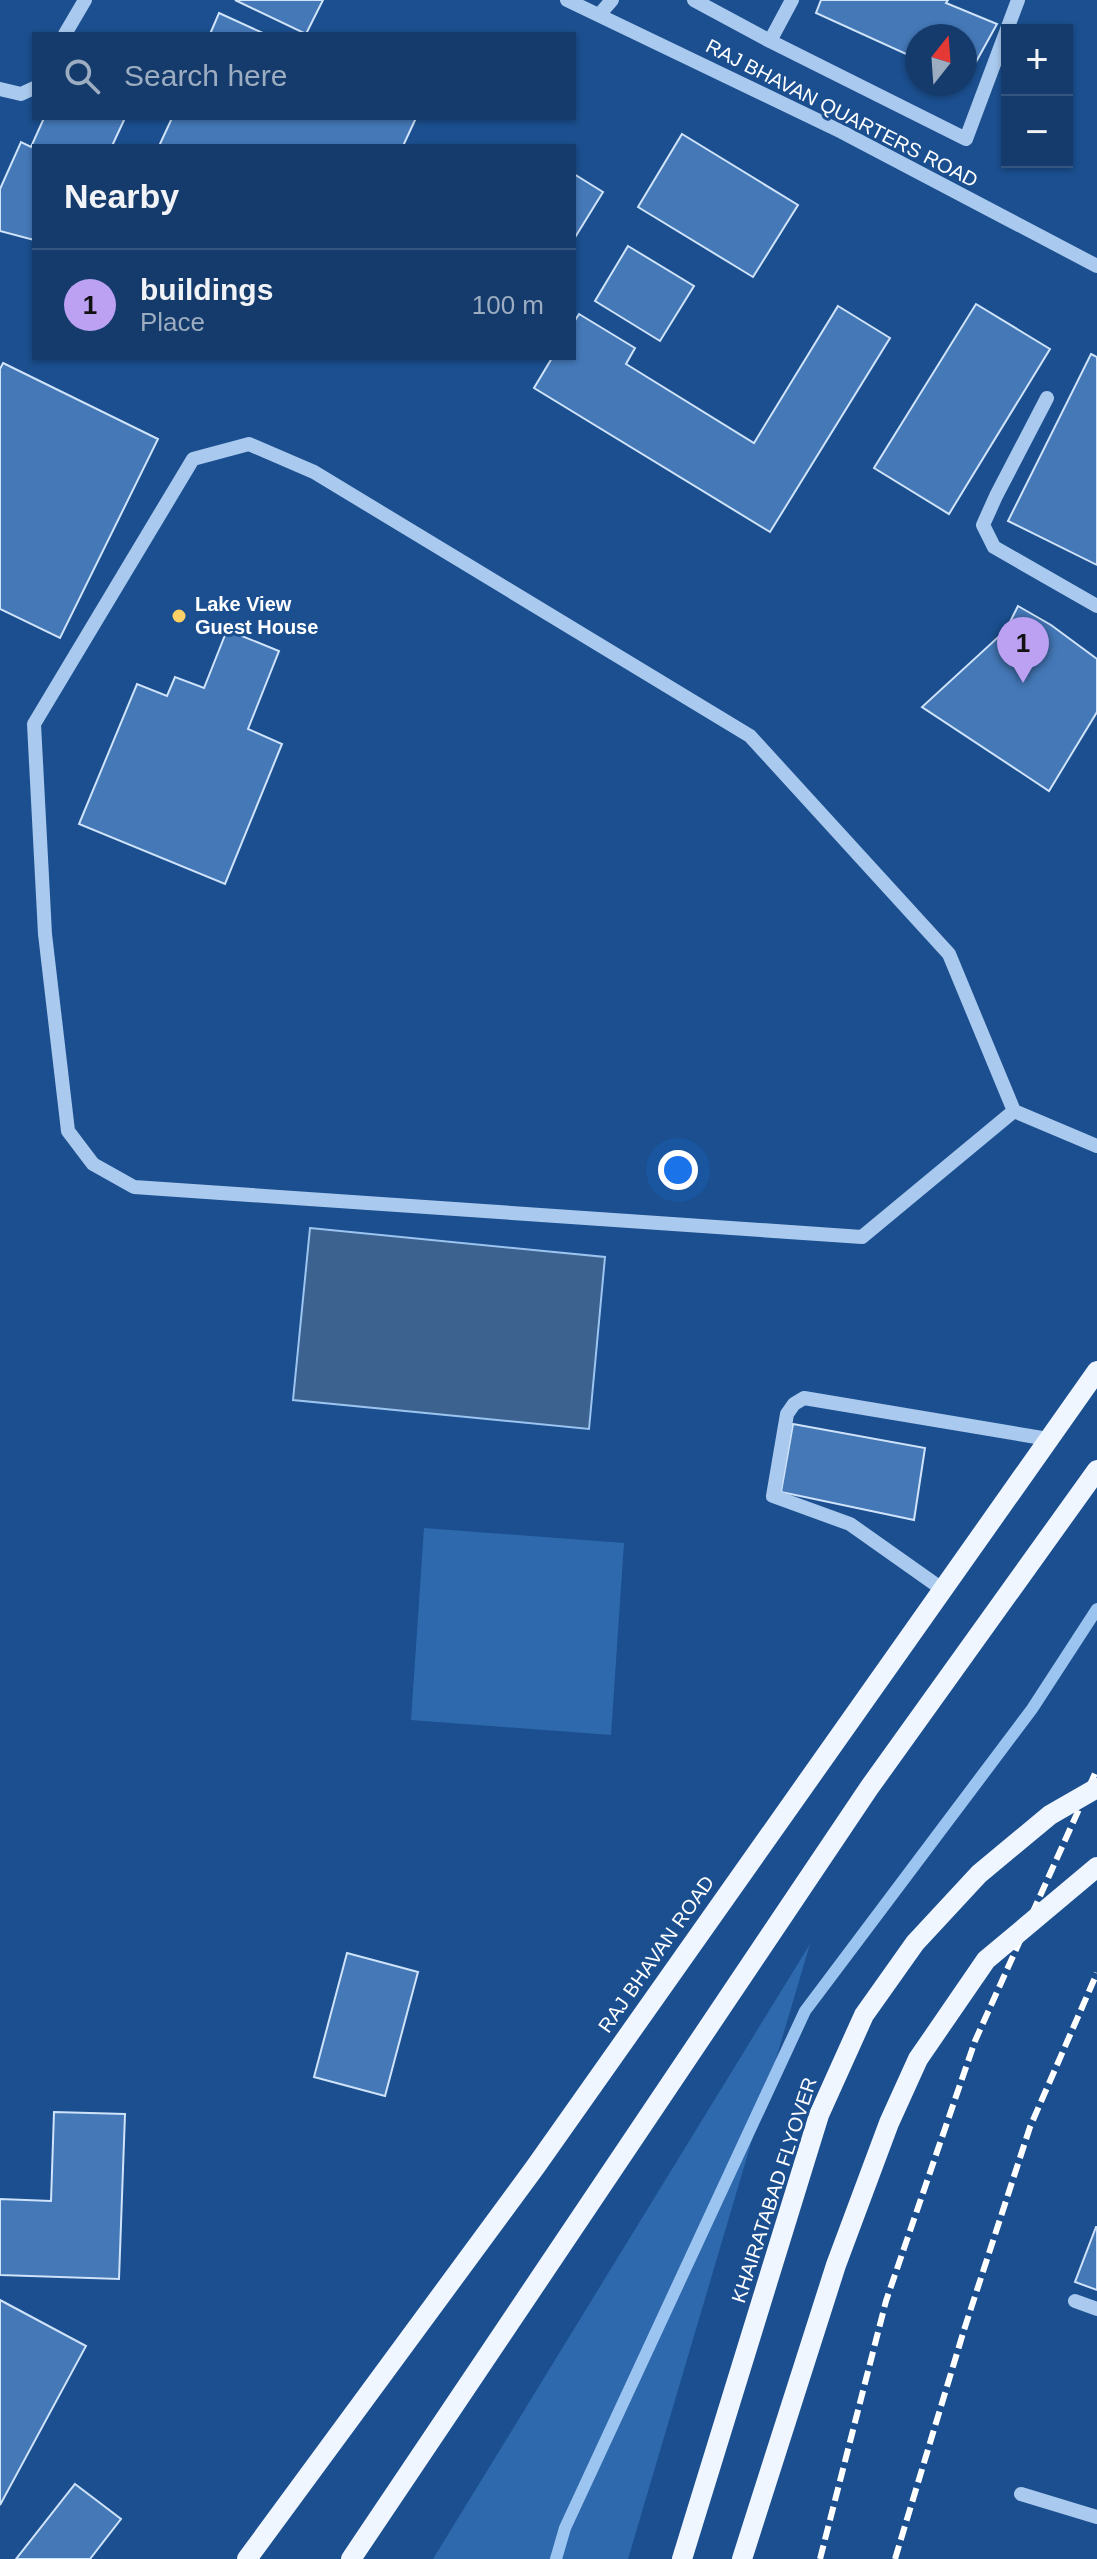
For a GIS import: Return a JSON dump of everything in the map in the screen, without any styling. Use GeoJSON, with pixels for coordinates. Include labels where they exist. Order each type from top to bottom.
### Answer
{"type":"FeatureCollection","features":[{"type":"Feature","properties":{"kind":"main road","name":"RAJ BHAVAN ROAD"},"geometry":{"type":"LineString","coordinates":[[247,2559],[545,2153],[1097,1371]]}},
{"type":"Feature","properties":{"kind":"main road"},"geometry":{"type":"LineString","coordinates":[[351,2559],[869,1788],[1097,1470]]}},
{"type":"Feature","properties":{"kind":"main road","name":"KHAIRATABAD FLYOVER"},"geometry":{"type":"LineString","coordinates":[[682,2559],[819,2115],[864,2015],[915,1943],[979,1874],[1050,1815],[1097,1788]]}},
{"type":"Feature","properties":{"kind":"main road"},"geometry":{"type":"LineString","coordinates":[[742,2559],[836,2265],[889,2123],[918,2059],[986,1960],[1097,1867]]}},
{"type":"Feature","properties":{"kind":"street"},"geometry":{"type":"LineString","coordinates":[[66,32],[85,0]]}},
{"type":"Feature","properties":{"kind":"street","name":"RAJ BHAVAN QUARTERS ROAD"},"geometry":{"type":"LineString","coordinates":[[567,0],[842,132],[1097,266]]}},
{"type":"Feature","properties":{"kind":"street"},"geometry":{"type":"LineString","coordinates":[[599,15],[612,0]]}},
{"type":"Feature","properties":{"kind":"street"},"geometry":{"type":"LineString","coordinates":[[694,0],[966,139],[1018,0]]}},
{"type":"Feature","properties":{"kind":"street"},"geometry":{"type":"LineString","coordinates":[[770,41],[792,0]]}},
{"type":"Feature","properties":{"kind":"street"},"geometry":{"type":"LineString","coordinates":[[0,89],[21,94],[32,89]]}},
{"type":"Feature","properties":{"kind":"street"},"geometry":{"type":"LineString","coordinates":[[1047,398],[983,525],[994,547],[1097,606]]}},
{"type":"Feature","properties":{"kind":"street"},"geometry":{"type":"LineString","coordinates":[[1014,1111],[862,1237],[134,1187],[93,1164],[68,1131],[45,934],[34,724],[193,459],[249,444],[314,472],[750,736],[949,954],[1014,1111],[1097,1146]]}},
{"type":"Feature","properties":{"kind":"street"},"geometry":{"type":"LineString","coordinates":[[942,1589],[850,1524],[773,1496],[787,1414],[794,1404],[804,1398],[1048,1439]]}},
{"type":"Feature","properties":{"kind":"street"},"geometry":{"type":"LineString","coordinates":[[1075,2301],[1097,2309]]}},
{"type":"Feature","properties":{"kind":"street"},"geometry":{"type":"LineString","coordinates":[[1021,2494],[1097,2517]]}},
{"type":"Feature","properties":{"kind":"shaded area"},"geometry":{"type":"Polygon","coordinates":[[[310,1228],[605,1257],[589,1429],[293,1400],[310,1228]]]}},
{"type":"Feature","properties":{"kind":"shaded area"},"geometry":{"type":"Polygon","coordinates":[[[424,1528],[624,1543],[611,1735],[411,1720],[424,1528]]]}},
{"type":"Feature","properties":{"kind":"shaded area"},"geometry":{"type":"Polygon","coordinates":[[[810,1944],[628,2559],[433,2559],[810,1944]]]}},
{"type":"Feature","properties":{"kind":"building"},"geometry":{"type":"Polygon","coordinates":[[[235,0],[323,0],[307,32],[235,0]]]}},
{"type":"Feature","properties":{"kind":"building"},"geometry":{"type":"Polygon","coordinates":[[[821,0],[948,0],[946,3],[997,24],[977,60],[977,24],[905,24],[905,54],[816,13],[821,0]]]}},
{"type":"Feature","properties":{"kind":"building"},"geometry":{"type":"Polygon","coordinates":[[[219,13],[261,32],[211,32],[219,13]]]}},
{"type":"Feature","properties":{"kind":"building"},"geometry":{"type":"Polygon","coordinates":[[[43,120],[124,120],[113,144],[32,144],[43,120]]]}},
{"type":"Feature","properties":{"kind":"building"},"geometry":{"type":"Polygon","coordinates":[[[171,120],[415,120],[404,144],[160,144],[171,120]]]}},
{"type":"Feature","properties":{"kind":"building"},"geometry":{"type":"Polygon","coordinates":[[[682,134],[798,205],[753,277],[638,207],[682,134]]]}},
{"type":"Feature","properties":{"kind":"building"},"geometry":{"type":"Polygon","coordinates":[[[21,142],[31,147],[32,145],[32,239],[0,231],[0,189],[21,142]]]}},
{"type":"Feature","properties":{"kind":"building"},"geometry":{"type":"Polygon","coordinates":[[[576,175],[603,192],[576,236],[576,175]]]}},
{"type":"Feature","properties":{"kind":"building"},"geometry":{"type":"Polygon","coordinates":[[[628,246],[694,286],[660,341],[595,301],[628,246]]]}},
{"type":"Feature","properties":{"kind":"building"},"geometry":{"type":"Polygon","coordinates":[[[976,304],[1050,349],[949,514],[874,468],[976,304]]]}},
{"type":"Feature","properties":{"kind":"building"},"geometry":{"type":"Polygon","coordinates":[[[838,306],[890,338],[770,532],[534,388],[551,360],[576,360],[576,319],[579,314],[635,348],[626,364],[754,443],[838,306]]]}},
{"type":"Feature","properties":{"kind":"building"},"geometry":{"type":"Polygon","coordinates":[[[1091,354],[1097,357],[1097,565],[1008,521],[1091,354]]]}},
{"type":"Feature","properties":{"kind":"building"},"geometry":{"type":"Polygon","coordinates":[[[3,363],[158,439],[60,638],[0,609],[0,369],[3,363]]]}},
{"type":"Feature","properties":{"kind":"building"},"geometry":{"type":"Polygon","coordinates":[[[1018,606],[1051,625],[1097,659],[1097,712],[1049,791],[922,707],[1006,630],[1018,606]]]}},
{"type":"Feature","properties":{"kind":"building"},"geometry":{"type":"Polygon","coordinates":[[[227,630],[279,651],[248,729],[282,744],[225,884],[79,824],[137,684],[167,696],[175,677],[204,688],[227,630]]]}},
{"type":"Feature","properties":{"kind":"building"},"geometry":{"type":"Polygon","coordinates":[[[793,1424],[925,1448],[914,1520],[781,1492],[793,1424]]]}},
{"type":"Feature","properties":{"kind":"building"},"geometry":{"type":"Polygon","coordinates":[[[347,1953],[418,1972],[385,2096],[314,2077],[347,1953]]]}},
{"type":"Feature","properties":{"kind":"building"},"geometry":{"type":"Polygon","coordinates":[[[54,2112],[125,2114],[119,2279],[0,2275],[0,2199],[51,2201],[54,2112]]]}},
{"type":"Feature","properties":{"kind":"building"},"geometry":{"type":"Polygon","coordinates":[[[1097,2227],[1097,2290],[1075,2282],[1097,2227]]]}},
{"type":"Feature","properties":{"kind":"building"},"geometry":{"type":"Polygon","coordinates":[[[0,2300],[86,2346],[0,2505],[0,2300]]]}},
{"type":"Feature","properties":{"kind":"building"},"geometry":{"type":"Polygon","coordinates":[[[75,2484],[121,2519],[90,2559],[16,2559],[75,2484]]]}},
{"type":"Feature","properties":{"kind":"waterway"},"geometry":{"type":"LineString","coordinates":[[556,2559],[565,2528],[805,2011],[1032,1709],[1097,1609]]}},
{"type":"Feature","properties":{"kind":"railway"},"geometry":{"type":"LineString","coordinates":[[820,2559],[886,2301],[975,2041],[1097,1769]]}},
{"type":"Feature","properties":{"kind":"railway"},"geometry":{"type":"LineString","coordinates":[[895,2559],[964,2330],[1030,2127],[1097,1973]]}},
{"type":"Feature","properties":{"kind":"place","name":"Lake View Guest House"},"geometry":{"type":"Point","coordinates":[179,616]}},
{"type":"Feature","properties":{"kind":"place","name":"buildings"},"geometry":{"type":"Point","coordinates":[1023,683]}}]}
